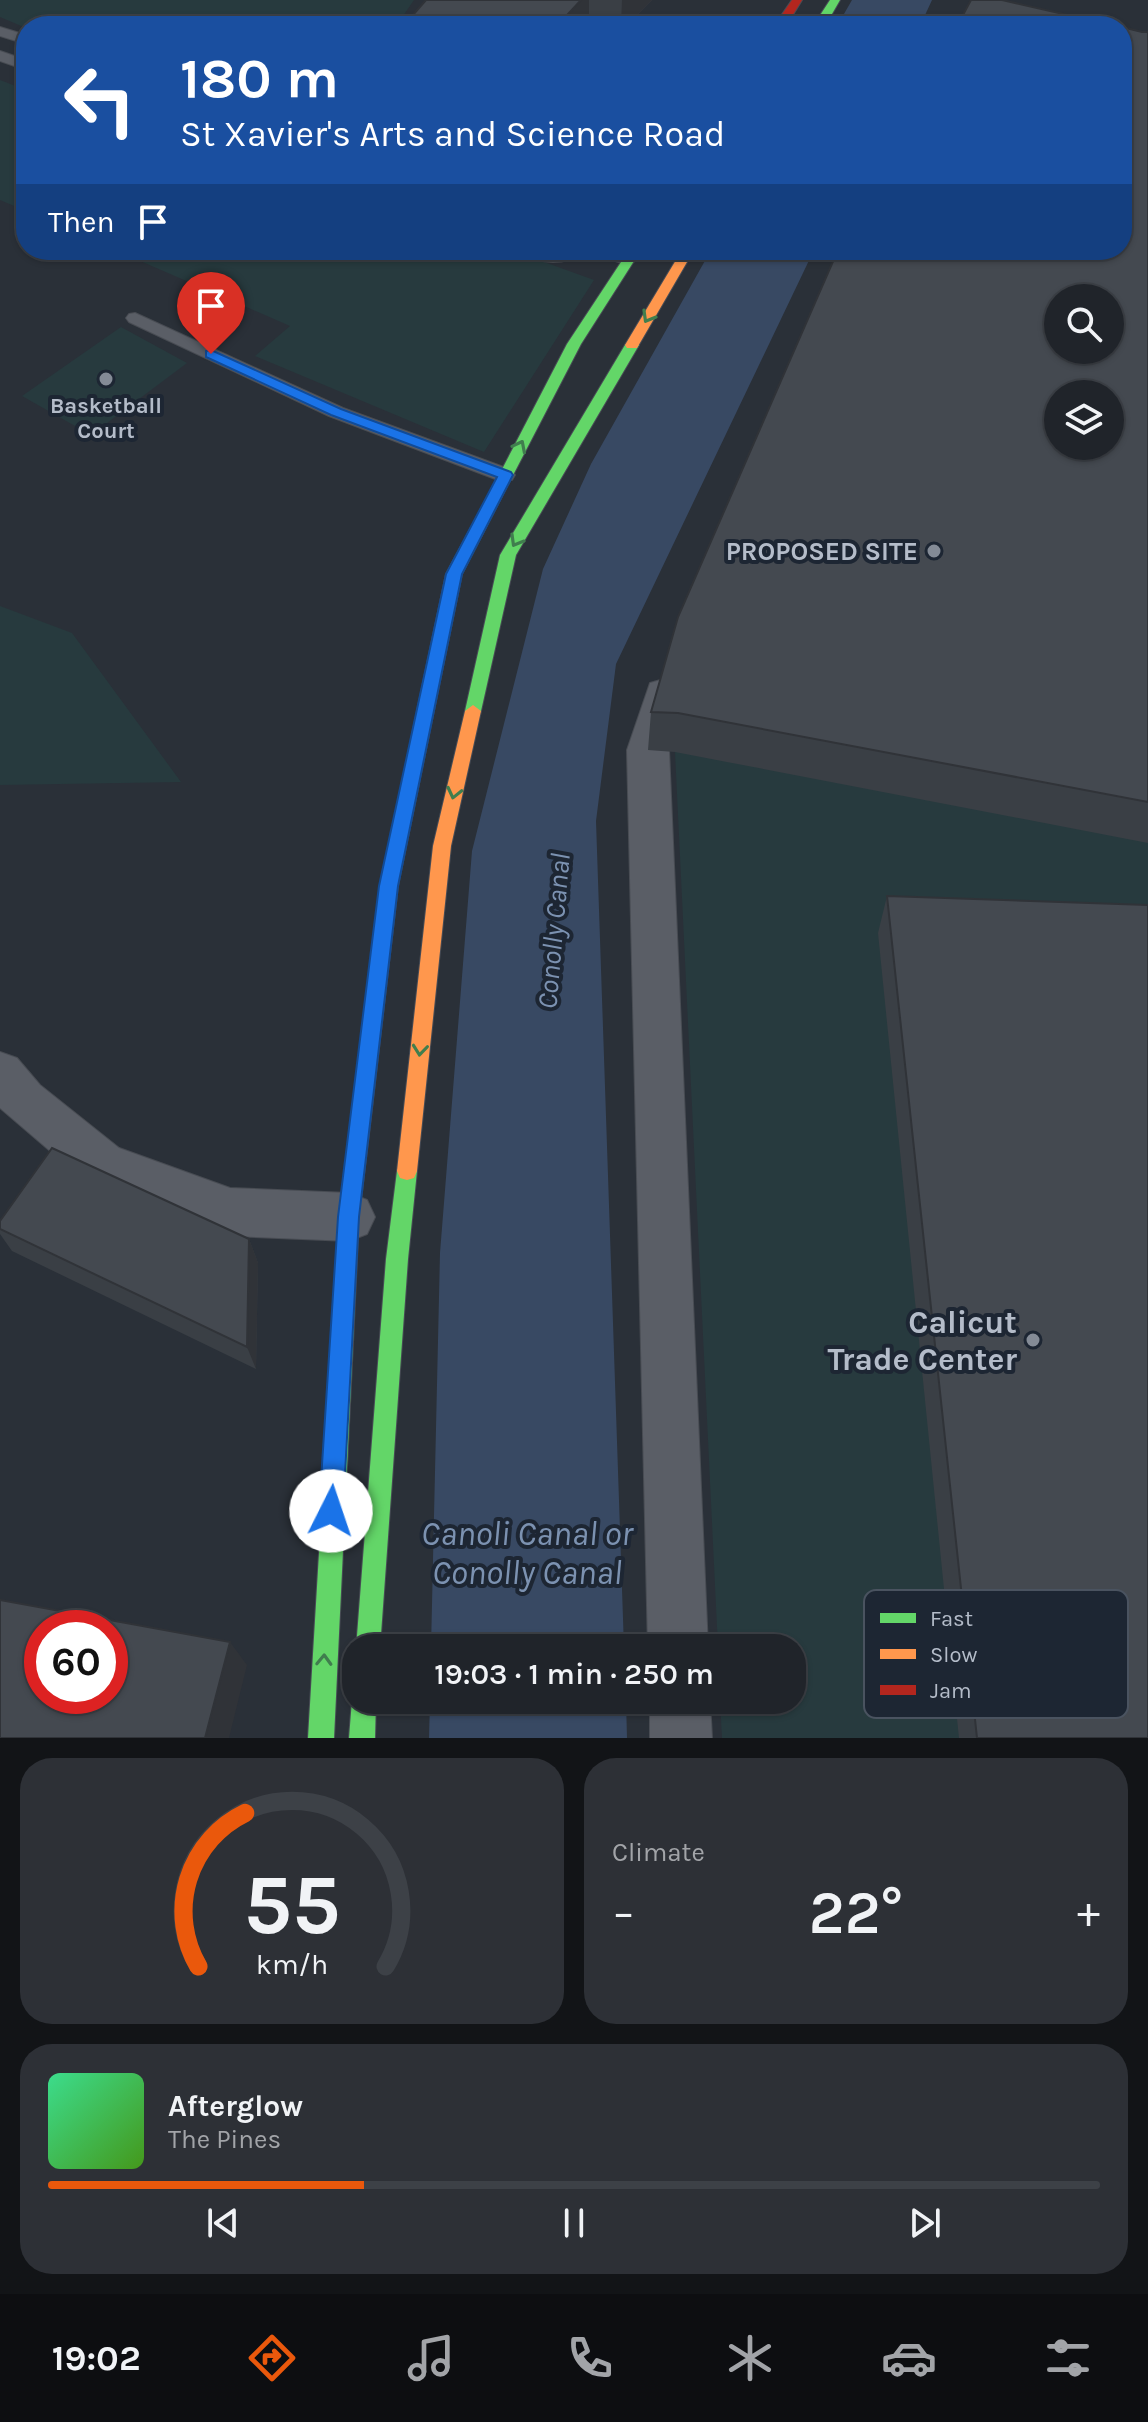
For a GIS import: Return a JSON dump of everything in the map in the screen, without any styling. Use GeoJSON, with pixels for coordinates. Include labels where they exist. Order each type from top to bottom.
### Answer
{"type":"FeatureCollection","features":[{"type":"Feature","properties":{"kind":"main road"},"geometry":{"type":"LineString","coordinates":[[321,1738],[349,1217],[389,886],[444,621],[454,574],[574,344],[629,260]]}},
{"type":"Feature","properties":{"kind":"main road"},"geometry":{"type":"LineString","coordinates":[[369,1634],[397,1259],[442,846],[487,647],[508,555],[682,260]]}},
{"type":"Feature","properties":{"kind":"main road"},"geometry":{"type":"LineString","coordinates":[[362,1738],[363,1714]]}},
{"type":"Feature","properties":{"kind":"street"},"geometry":{"type":"LineString","coordinates":[[675,656],[648,750],[678,1634]]}},
{"type":"Feature","properties":{"kind":"street"},"geometry":{"type":"LineString","coordinates":[[0,1073],[23,1100],[102,1164],[230,1212],[349,1217]]}},
{"type":"Feature","properties":{"kind":"street"},"geometry":{"type":"LineString","coordinates":[[680,1714],[681,1738]]}},
{"type":"Feature","properties":{"kind":"lane"},"geometry":{"type":"LineString","coordinates":[[135,318],[336,412],[505,475]]}},
{"type":"Feature","properties":{"kind":"green space"},"geometry":{"type":"Polygon","coordinates":[[[0,0],[414,0],[403,16],[16,16],[16,24],[0,17],[0,0]]]}},
{"type":"Feature","properties":{"kind":"green space"},"geometry":{"type":"Polygon","coordinates":[[[0,80],[16,86],[16,207],[0,200],[0,80]]]}},
{"type":"Feature","properties":{"kind":"green space"},"geometry":{"type":"Polygon","coordinates":[[[138,260],[539,260],[594,280],[484,452],[255,356],[290,326],[138,260]]]}},
{"type":"Feature","properties":{"kind":"green space"},"geometry":{"type":"Polygon","coordinates":[[[857,282],[1044,345],[1044,364],[1118,364],[1148,371],[1148,1738],[722,1738],[721,1714],[806,1714],[806,1634],[717,1634],[675,752],[857,282]]]}},
{"type":"Feature","properties":{"kind":"green space","name":"Basketball Court"},"geometry":{"type":"Polygon","coordinates":[[[121,327],[187,363],[91,435],[22,396],[121,327]]]}},
{"type":"Feature","properties":{"kind":"green space"},"geometry":{"type":"Polygon","coordinates":[[[0,606],[72,633],[181,782],[0,785],[0,606]]]}},
{"type":"Feature","properties":{"kind":"water"},"geometry":{"type":"Polygon","coordinates":[[[852,0],[932,0],[925,16],[843,16],[852,0]]]}},
{"type":"Feature","properties":{"kind":"water","name":"Canoli Canal or Conolly Canal"},"geometry":{"type":"Polygon","coordinates":[[[705,260],[809,260],[616,664],[596,821],[624,1634],[431,1634],[440,1253],[472,851],[543,569],[591,464],[705,260]]]}},
{"type":"Feature","properties":{"kind":"water"},"geometry":{"type":"Polygon","coordinates":[[[430,1714],[626,1714],[627,1738],[429,1738],[430,1714]]]}},
{"type":"Feature","properties":{"kind":"building"},"geometry":{"type":"Polygon","coordinates":[[[426,0],[581,0],[566,16],[412,16],[426,0]]]}},
{"type":"Feature","properties":{"kind":"building"},"geometry":{"type":"Polygon","coordinates":[[[971,0],[1002,0],[1072,16],[962,16],[971,0]]]}},
{"type":"Feature","properties":{"kind":"building","name":"PROPOSED SITE"},"geometry":{"type":"Polygon","coordinates":[[[1132,30],[1148,32],[1148,802],[678,713],[651,712],[678,617],[834,260],[1132,260],[1132,30]]]}},
{"type":"Feature","properties":{"kind":"building","name":"Calicut Trade Center"},"geometry":{"type":"Polygon","coordinates":[[[887,896],[1148,905],[1148,1738],[977,1738],[975,1718],[1128,1718],[1128,1590],[961,1590],[887,896]]]}},
{"type":"Feature","properties":{"kind":"building"},"geometry":{"type":"Polygon","coordinates":[[[52,1148],[249,1239],[247,1347],[0,1229],[0,1221],[52,1148]]]}},
{"type":"Feature","properties":{"kind":"building"},"geometry":{"type":"Polygon","coordinates":[[[0,1600],[55,1610],[24,1610],[24,1714],[128,1714],[128,1623],[230,1642],[205,1738],[0,1738],[0,1600]]]}},
{"type":"Feature","properties":{"kind":"traffic: fast"},"geometry":{"type":"LineString","coordinates":[[825,16],[835,0]]}},
{"type":"Feature","properties":{"kind":"traffic: fast"},"geometry":{"type":"LineString","coordinates":[[504,479],[574,344],[629,260]]}},
{"type":"Feature","properties":{"kind":"traffic: fast"},"geometry":{"type":"LineString","coordinates":[[473,711],[508,555],[632,345]]}},
{"type":"Feature","properties":{"kind":"traffic: fast"},"geometry":{"type":"LineString","coordinates":[[321,1738],[349,1217],[359,1134]]}},
{"type":"Feature","properties":{"kind":"traffic: fast"},"geometry":{"type":"LineString","coordinates":[[369,1634],[397,1259],[407,1171]]}},
{"type":"Feature","properties":{"kind":"traffic: fast"},"geometry":{"type":"LineString","coordinates":[[362,1738],[363,1714]]}},
{"type":"Feature","properties":{"kind":"traffic: slow"},"geometry":{"type":"LineString","coordinates":[[632,345],[682,260]]}},
{"type":"Feature","properties":{"kind":"traffic: slow"},"geometry":{"type":"LineString","coordinates":[[359,1134],[389,886],[454,574],[504,479]]}},
{"type":"Feature","properties":{"kind":"traffic: slow"},"geometry":{"type":"LineString","coordinates":[[407,1171],[442,846],[473,711]]}},
{"type":"Feature","properties":{"kind":"traffic: jam"},"geometry":{"type":"LineString","coordinates":[[787,16],[797,0]]}},
{"type":"Feature","properties":{"kind":"place","name":"Basketball Court"},"geometry":{"type":"Point","coordinates":[106,379]}},
{"type":"Feature","properties":{"kind":"place","name":"PROPOSED SITE"},"geometry":{"type":"Point","coordinates":[934,551]}},
{"type":"Feature","properties":{"kind":"place","name":"Calicut Trade Center"},"geometry":{"type":"Point","coordinates":[1033,1340]}},
{"type":"Feature","properties":{"kind":"route"},"geometry":{"type":"LineString","coordinates":[[211,354],[336,412],[505,475],[454,574],[389,886],[349,1217],[331,1511]]}},
{"type":"Feature","properties":{"kind":"water label","name":"Conolly Canal"},"geometry":{"type":"Point","coordinates":[553,931]}}]}
